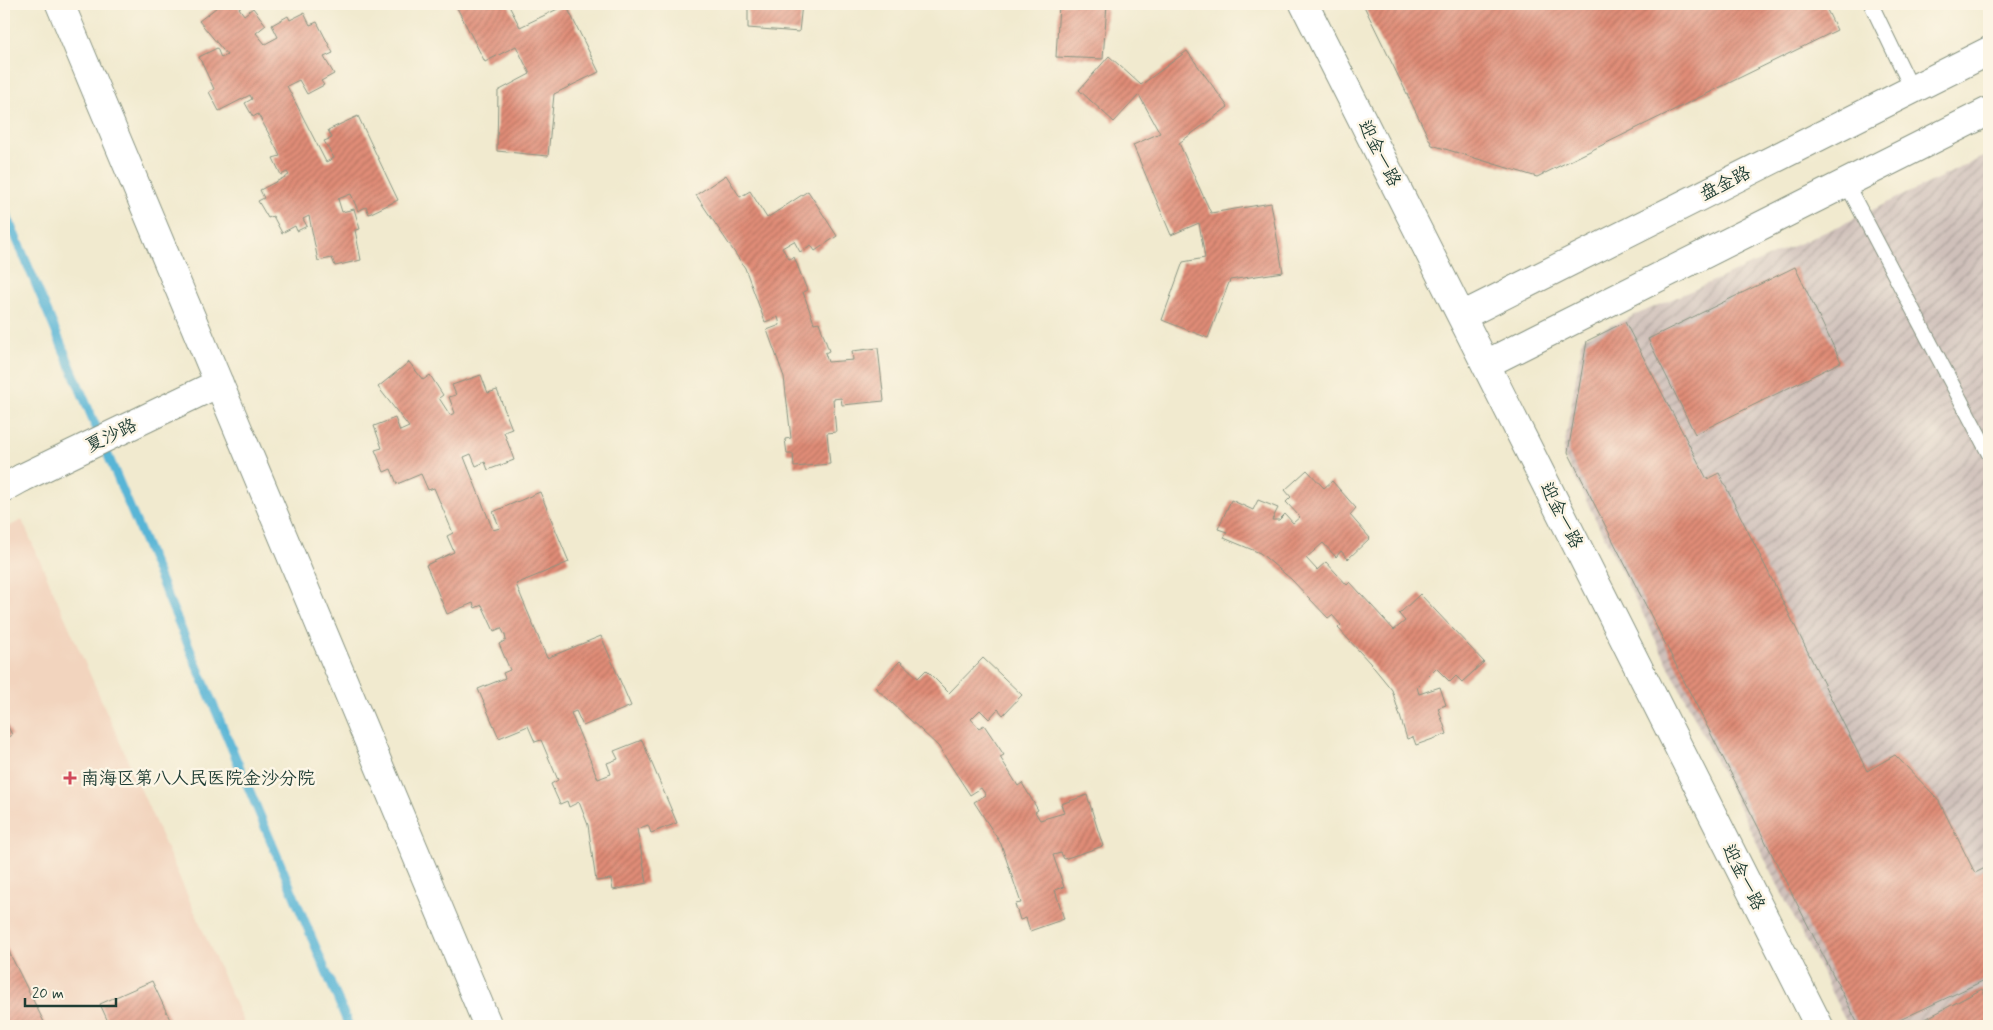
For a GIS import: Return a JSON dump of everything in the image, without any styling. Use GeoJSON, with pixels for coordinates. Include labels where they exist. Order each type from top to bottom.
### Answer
{"type":"FeatureCollection","features":[{"type":"Feature","properties":{"kind":"street"},"geometry":{"type":"LineString","coordinates":[[60,4],[207,388],[488,1026]]}},
{"type":"Feature","properties":{"kind":"street","name":"迎金一路"},"geometry":{"type":"LineString","coordinates":[[1304,4],[1820,1026]]}},
{"type":"Feature","properties":{"kind":"street","name":"盘金路"},"geometry":{"type":"LineString","coordinates":[[1462,316],[1989,51]]}},
{"type":"Feature","properties":{"kind":"street"},"geometry":{"type":"LineString","coordinates":[[1486,364],[1989,111]]}},
{"type":"Feature","properties":{"kind":"street","name":"夏沙路"},"geometry":{"type":"LineString","coordinates":[[13,483],[207,388]]}},
{"type":"Feature","properties":{"kind":"lane"},"geometry":{"type":"LineString","coordinates":[[1871,4],[1912,89]]}},
{"type":"Feature","properties":{"kind":"lane"},"geometry":{"type":"LineString","coordinates":[[1846,183],[1989,454]]}},
{"type":"Feature","properties":{"kind":"shaded area"},"geometry":{"type":"Polygon","coordinates":[[[1989,154],[1989,1026],[1848,1026],[1563,454],[1583,338],[1839,226],[1989,154]]]}},
{"type":"Feature","properties":{"kind":"shaded area","name":"南海区第八人民医院金沙分院"},"geometry":{"type":"Polygon","coordinates":[[[22,520],[245,1026],[4,1026],[4,529],[22,520]]]}},
{"type":"Feature","properties":{"kind":"building"},"geometry":{"type":"Polygon","coordinates":[[[221,4],[241,4],[242,6],[239,8],[244,15],[253,8],[266,25],[256,33],[265,44],[278,37],[272,25],[288,16],[290,20],[304,13],[310,25],[317,22],[333,53],[324,57],[334,74],[321,81],[324,85],[307,94],[299,80],[287,86],[326,162],[334,158],[324,141],[332,138],[328,130],[358,116],[398,200],[369,214],[366,207],[358,211],[351,194],[338,199],[342,212],[354,209],[360,229],[355,230],[361,260],[335,266],[332,258],[318,261],[309,216],[303,219],[307,226],[297,231],[295,226],[282,233],[273,216],[268,218],[258,201],[264,198],[260,190],[289,175],[287,172],[281,175],[273,158],[280,156],[270,136],[258,114],[253,117],[245,103],[252,99],[250,95],[219,111],[209,92],[214,89],[199,57],[217,48],[221,58],[227,55],[199,21],[221,4]]]}},
{"type":"Feature","properties":{"kind":"building"},"geometry":{"type":"Polygon","coordinates":[[[455,4],[508,4],[520,27],[566,5],[599,72],[554,94],[548,156],[497,151],[498,91],[530,74],[516,46],[485,62],[455,4]]]}},
{"type":"Feature","properties":{"kind":"building"},"geometry":{"type":"Polygon","coordinates":[[[748,4],[802,4],[799,32],[748,28],[748,4]]]}},
{"type":"Feature","properties":{"kind":"building"},"geometry":{"type":"Polygon","coordinates":[[[1059,4],[1107,4],[1103,59],[1056,57],[1059,4]]]}},
{"type":"Feature","properties":{"kind":"building"},"geometry":{"type":"Polygon","coordinates":[[[1363,4],[1824,4],[1837,30],[1537,177],[1432,145],[1363,4]]]}},
{"type":"Feature","properties":{"kind":"building"},"geometry":{"type":"Polygon","coordinates":[[[1187,51],[1228,107],[1179,143],[1211,213],[1271,203],[1283,272],[1230,280],[1208,338],[1162,320],[1183,262],[1205,258],[1199,223],[1171,235],[1133,145],[1160,133],[1139,95],[1114,122],[1079,90],[1109,56],[1141,85],[1187,51]]]}},
{"type":"Feature","properties":{"kind":"building"},"geometry":{"type":"Polygon","coordinates":[[[726,175],[740,197],[750,191],[767,218],[808,191],[837,236],[815,251],[811,245],[800,252],[794,241],[782,248],[789,259],[794,257],[807,290],[803,292],[814,323],[819,322],[829,351],[825,353],[828,362],[853,360],[852,351],[878,348],[884,401],[842,405],[841,398],[833,399],[836,432],[827,433],[830,464],[794,467],[793,454],[787,454],[785,439],[791,438],[784,377],[767,330],[780,325],[778,317],[765,322],[745,268],[696,195],[726,175]]]}},
{"type":"Feature","properties":{"kind":"building"},"geometry":{"type":"Polygon","coordinates":[[[1795,267],[1841,362],[1695,434],[1648,339],[1795,267]]]}},
{"type":"Feature","properties":{"kind":"building"},"geometry":{"type":"Polygon","coordinates":[[[1625,322],[1707,479],[1719,473],[1867,771],[1895,755],[1938,799],[1975,873],[1989,866],[1989,978],[1887,1026],[1859,1026],[1568,452],[1587,341],[1625,322]]]}},
{"type":"Feature","properties":{"kind":"building"},"geometry":{"type":"Polygon","coordinates":[[[409,362],[423,380],[430,375],[443,395],[439,398],[450,415],[455,413],[449,397],[456,395],[452,385],[481,375],[488,393],[497,390],[512,429],[504,432],[514,460],[488,470],[485,462],[476,466],[471,454],[464,457],[493,530],[500,528],[493,512],[540,492],[569,562],[516,584],[547,658],[601,636],[631,706],[583,726],[576,711],[571,713],[598,779],[611,774],[607,763],[618,759],[614,751],[642,740],[677,823],[651,833],[648,825],[637,829],[647,883],[613,890],[611,879],[596,881],[588,825],[579,802],[569,807],[567,801],[560,804],[551,784],[558,780],[541,740],[535,742],[528,726],[499,738],[478,689],[505,678],[503,673],[510,670],[499,644],[506,640],[505,635],[501,628],[494,631],[482,605],[475,608],[473,603],[447,614],[426,565],[454,552],[447,536],[453,533],[434,488],[428,490],[421,474],[397,484],[391,469],[384,472],[375,450],[382,448],[374,426],[395,418],[400,431],[409,427],[378,387],[409,362]]]}},
{"type":"Feature","properties":{"kind":"building"},"geometry":{"type":"Polygon","coordinates":[[[1307,470],[1324,488],[1332,481],[1356,508],[1350,515],[1370,538],[1348,559],[1341,551],[1336,557],[1323,543],[1306,558],[1317,570],[1326,562],[1347,585],[1350,582],[1394,630],[1405,621],[1399,614],[1420,594],[1484,662],[1462,682],[1456,676],[1450,682],[1436,668],[1417,687],[1419,694],[1440,687],[1446,705],[1438,708],[1447,734],[1416,745],[1413,737],[1407,739],[1392,690],[1338,628],[1341,625],[1332,615],[1328,618],[1291,579],[1260,553],[1224,538],[1227,532],[1218,529],[1231,500],[1253,510],[1258,500],[1278,508],[1272,520],[1279,520],[1285,514],[1293,523],[1300,517],[1286,502],[1291,497],[1285,490],[1307,470]]]}},
{"type":"Feature","properties":{"kind":"building"},"geometry":{"type":"Polygon","coordinates":[[[983,658],[1022,695],[1003,715],[998,709],[989,719],[980,710],[971,719],[979,728],[984,725],[1004,755],[1000,757],[1018,786],[1022,783],[1038,810],[1035,812],[1040,820],[1064,813],[1061,804],[1087,795],[1103,846],[1064,859],[1061,853],[1053,855],[1064,887],[1055,890],[1064,919],[1030,931],[1026,918],[1020,920],[1015,904],[1021,903],[1001,844],[974,802],[986,795],[981,788],[970,795],[938,746],[875,687],[900,661],[918,678],[926,670],[949,693],[983,658]]]}},
{"type":"Feature","properties":{"kind":"building"},"geometry":{"type":"Polygon","coordinates":[[[4,718],[12,735],[4,739],[4,718]]]}},
{"type":"Feature","properties":{"kind":"building"},"geometry":{"type":"Polygon","coordinates":[[[4,942],[46,1026],[4,1026],[4,942]]]}},
{"type":"Feature","properties":{"kind":"building"},"geometry":{"type":"Polygon","coordinates":[[[152,981],[173,1026],[110,1026],[100,1004],[152,981]]]}},
{"type":"Feature","properties":{"kind":"building"},"geometry":{"type":"Polygon","coordinates":[[[1982,989],[1989,1003],[1989,1026],[1912,1026],[1982,989]]]}},
{"type":"Feature","properties":{"kind":"waterway"},"geometry":{"type":"LineString","coordinates":[[4,209],[349,1026]]}},
{"type":"Feature","properties":{"kind":"place","name":"南海区第八人民医院金沙分院"},"geometry":{"type":"Point","coordinates":[70,778]}}]}
